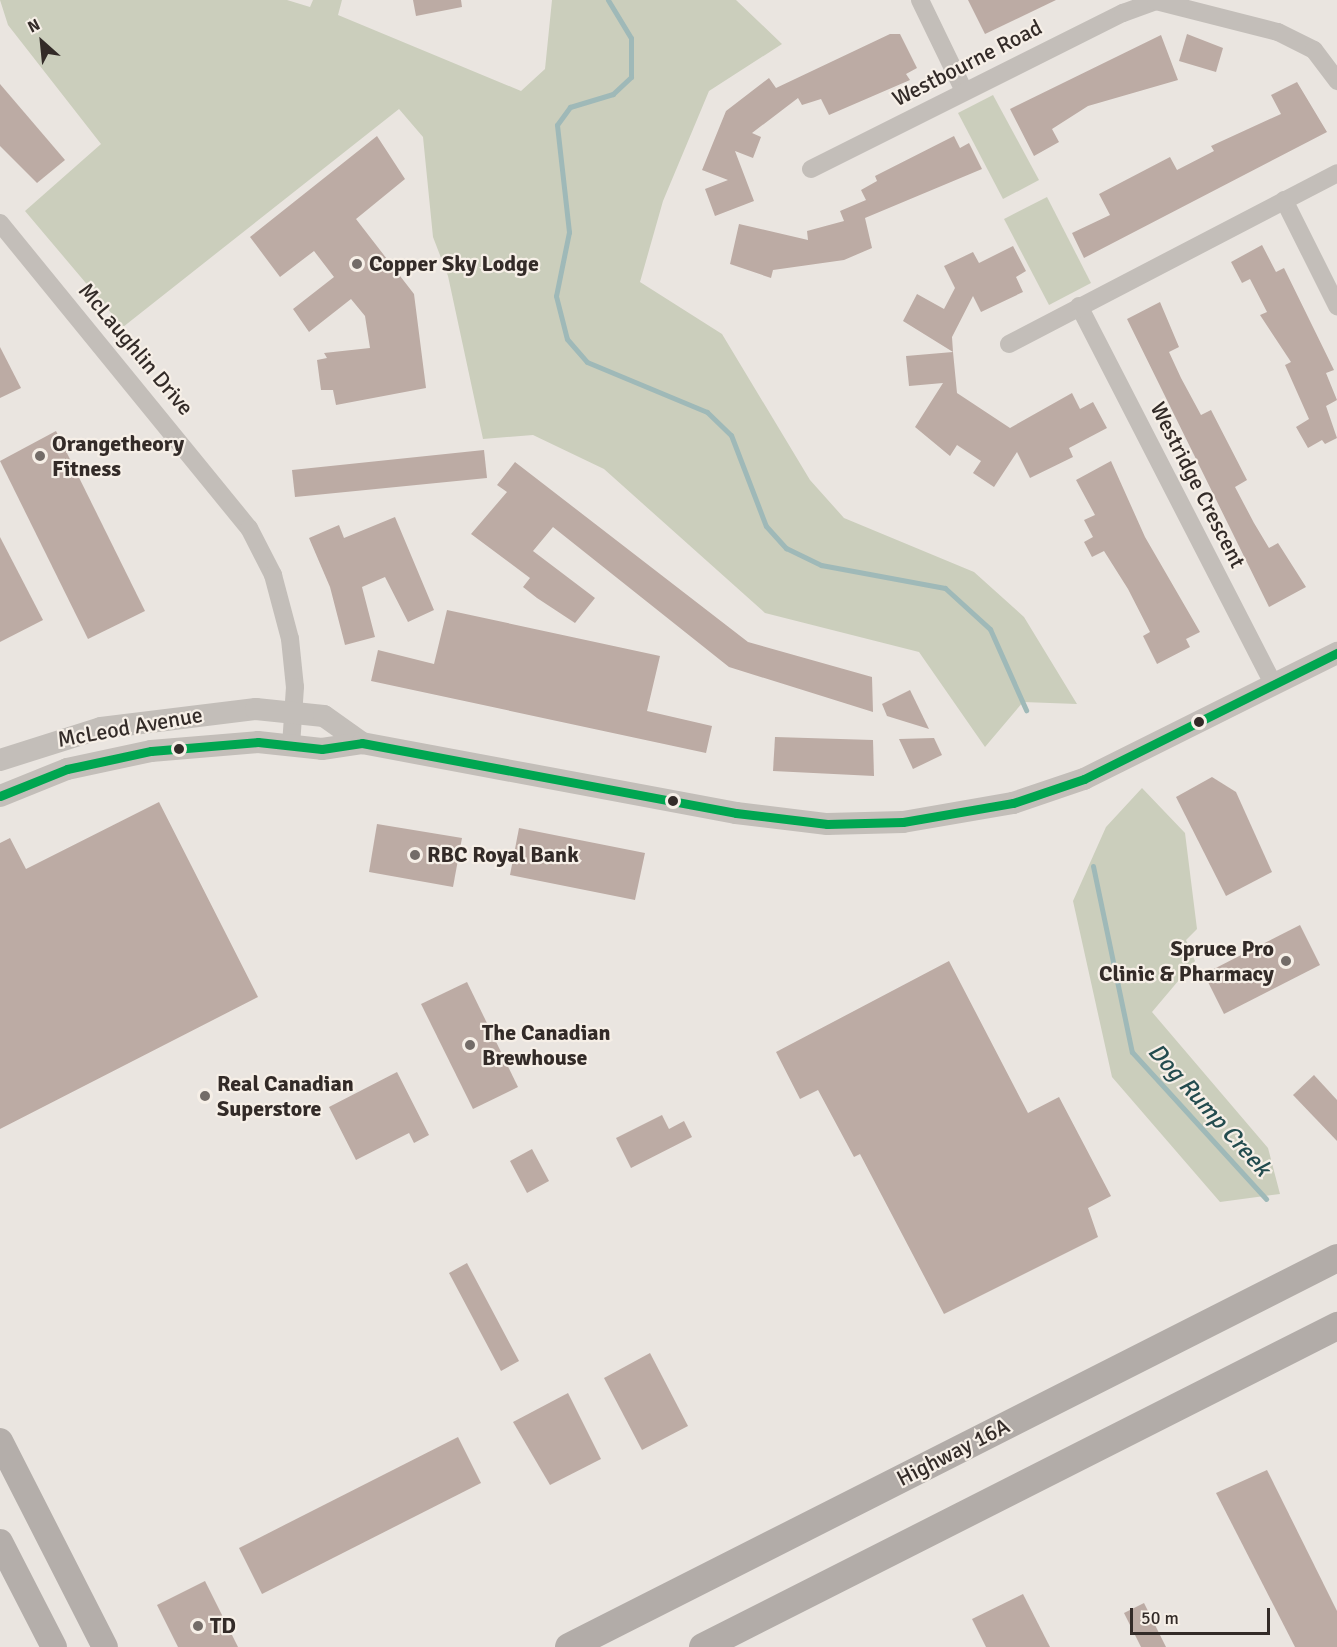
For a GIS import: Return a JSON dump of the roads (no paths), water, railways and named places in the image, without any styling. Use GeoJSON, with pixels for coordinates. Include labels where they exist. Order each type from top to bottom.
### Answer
{"type":"FeatureCollection","features":[{"type":"Feature","properties":{"kind":"main road","name":"Highway 16A"},"geometry":{"type":"LineString","coordinates":[[569,1647],[1337,1258]]}},
{"type":"Feature","properties":{"kind":"main road"},"geometry":{"type":"LineString","coordinates":[[704,1647],[1337,1326]]}},
{"type":"Feature","properties":{"kind":"main road"},"geometry":{"type":"LineString","coordinates":[[0,1441],[105,1647]]}},
{"type":"Feature","properties":{"kind":"main road"},"geometry":{"type":"LineString","coordinates":[[0,1542],[54,1647]]}},
{"type":"Feature","properties":{"kind":"street"},"geometry":{"type":"LineString","coordinates":[[920,0],[964,92]]}},
{"type":"Feature","properties":{"kind":"street","name":"Westbourne Road"},"geometry":{"type":"LineString","coordinates":[[811,169],[964,92],[1156,1],[1278,32],[1314,50],[1337,81]]}},
{"type":"Feature","properties":{"kind":"street"},"geometry":{"type":"LineString","coordinates":[[1009,344],[1337,173]]}},
{"type":"Feature","properties":{"kind":"street"},"geometry":{"type":"LineString","coordinates":[[1284,200],[1337,306]]}},
{"type":"Feature","properties":{"kind":"street","name":"McLaughlin Drive"},"geometry":{"type":"LineString","coordinates":[[0,224],[249,528],[283,607],[294,663],[294,713],[291,745]]}},
{"type":"Feature","properties":{"kind":"street","name":"Westridge Crescent"},"geometry":{"type":"LineString","coordinates":[[1079,306],[1274,685]]}},
{"type":"Feature","properties":{"kind":"street","name":"McLeod Avenue"},"geometry":{"type":"LineString","coordinates":[[0,795],[67,770],[151,751],[258,742],[322,749],[362,743],[736,813],[827,824],[903,822],[1013,803],[1083,779],[1337,653]]}},
{"type":"Feature","properties":{"kind":"street","name":"McLeod Avenue"},"geometry":{"type":"LineString","coordinates":[[0,760],[40,744],[148,719],[256,710],[324,716],[362,743]]}},
{"type":"Feature","properties":{"kind":"waterway","name":"Dog Rump Creek"},"geometry":{"type":"LineString","coordinates":[[608,0],[631,38],[631,77],[613,94],[570,107],[557,125],[569,232],[556,296],[567,339],[587,362],[707,412],[731,435],[766,526],[786,548],[821,565],[945,588],[990,629],[1026,710]]}},
{"type":"Feature","properties":{"kind":"waterway","name":"Dog Rump Creek"},"geometry":{"type":"LineString","coordinates":[[1093,866],[1132,1052],[1266,1199]]}},
{"type":"Feature","properties":{"kind":"place","name":"Copper Sky Lodge"},"geometry":{"type":"Point","coordinates":[357,264]}},
{"type":"Feature","properties":{"kind":"place","name":"Orangetheory Fitness"},"geometry":{"type":"Point","coordinates":[40,456]}},
{"type":"Feature","properties":{"kind":"place","name":"RBC Royal Bank"},"geometry":{"type":"Point","coordinates":[415,855]}},
{"type":"Feature","properties":{"kind":"place","name":"Spruce Pro Clinic & Pharmacy"},"geometry":{"type":"Point","coordinates":[1286,961]}},
{"type":"Feature","properties":{"kind":"place","name":"The Canadian Brewhouse"},"geometry":{"type":"Point","coordinates":[470,1045]}},
{"type":"Feature","properties":{"kind":"place","name":"Real Canadian Superstore"},"geometry":{"type":"Point","coordinates":[205,1096]}},
{"type":"Feature","properties":{"kind":"place","name":"TD"},"geometry":{"type":"Point","coordinates":[198,1626]}}]}
